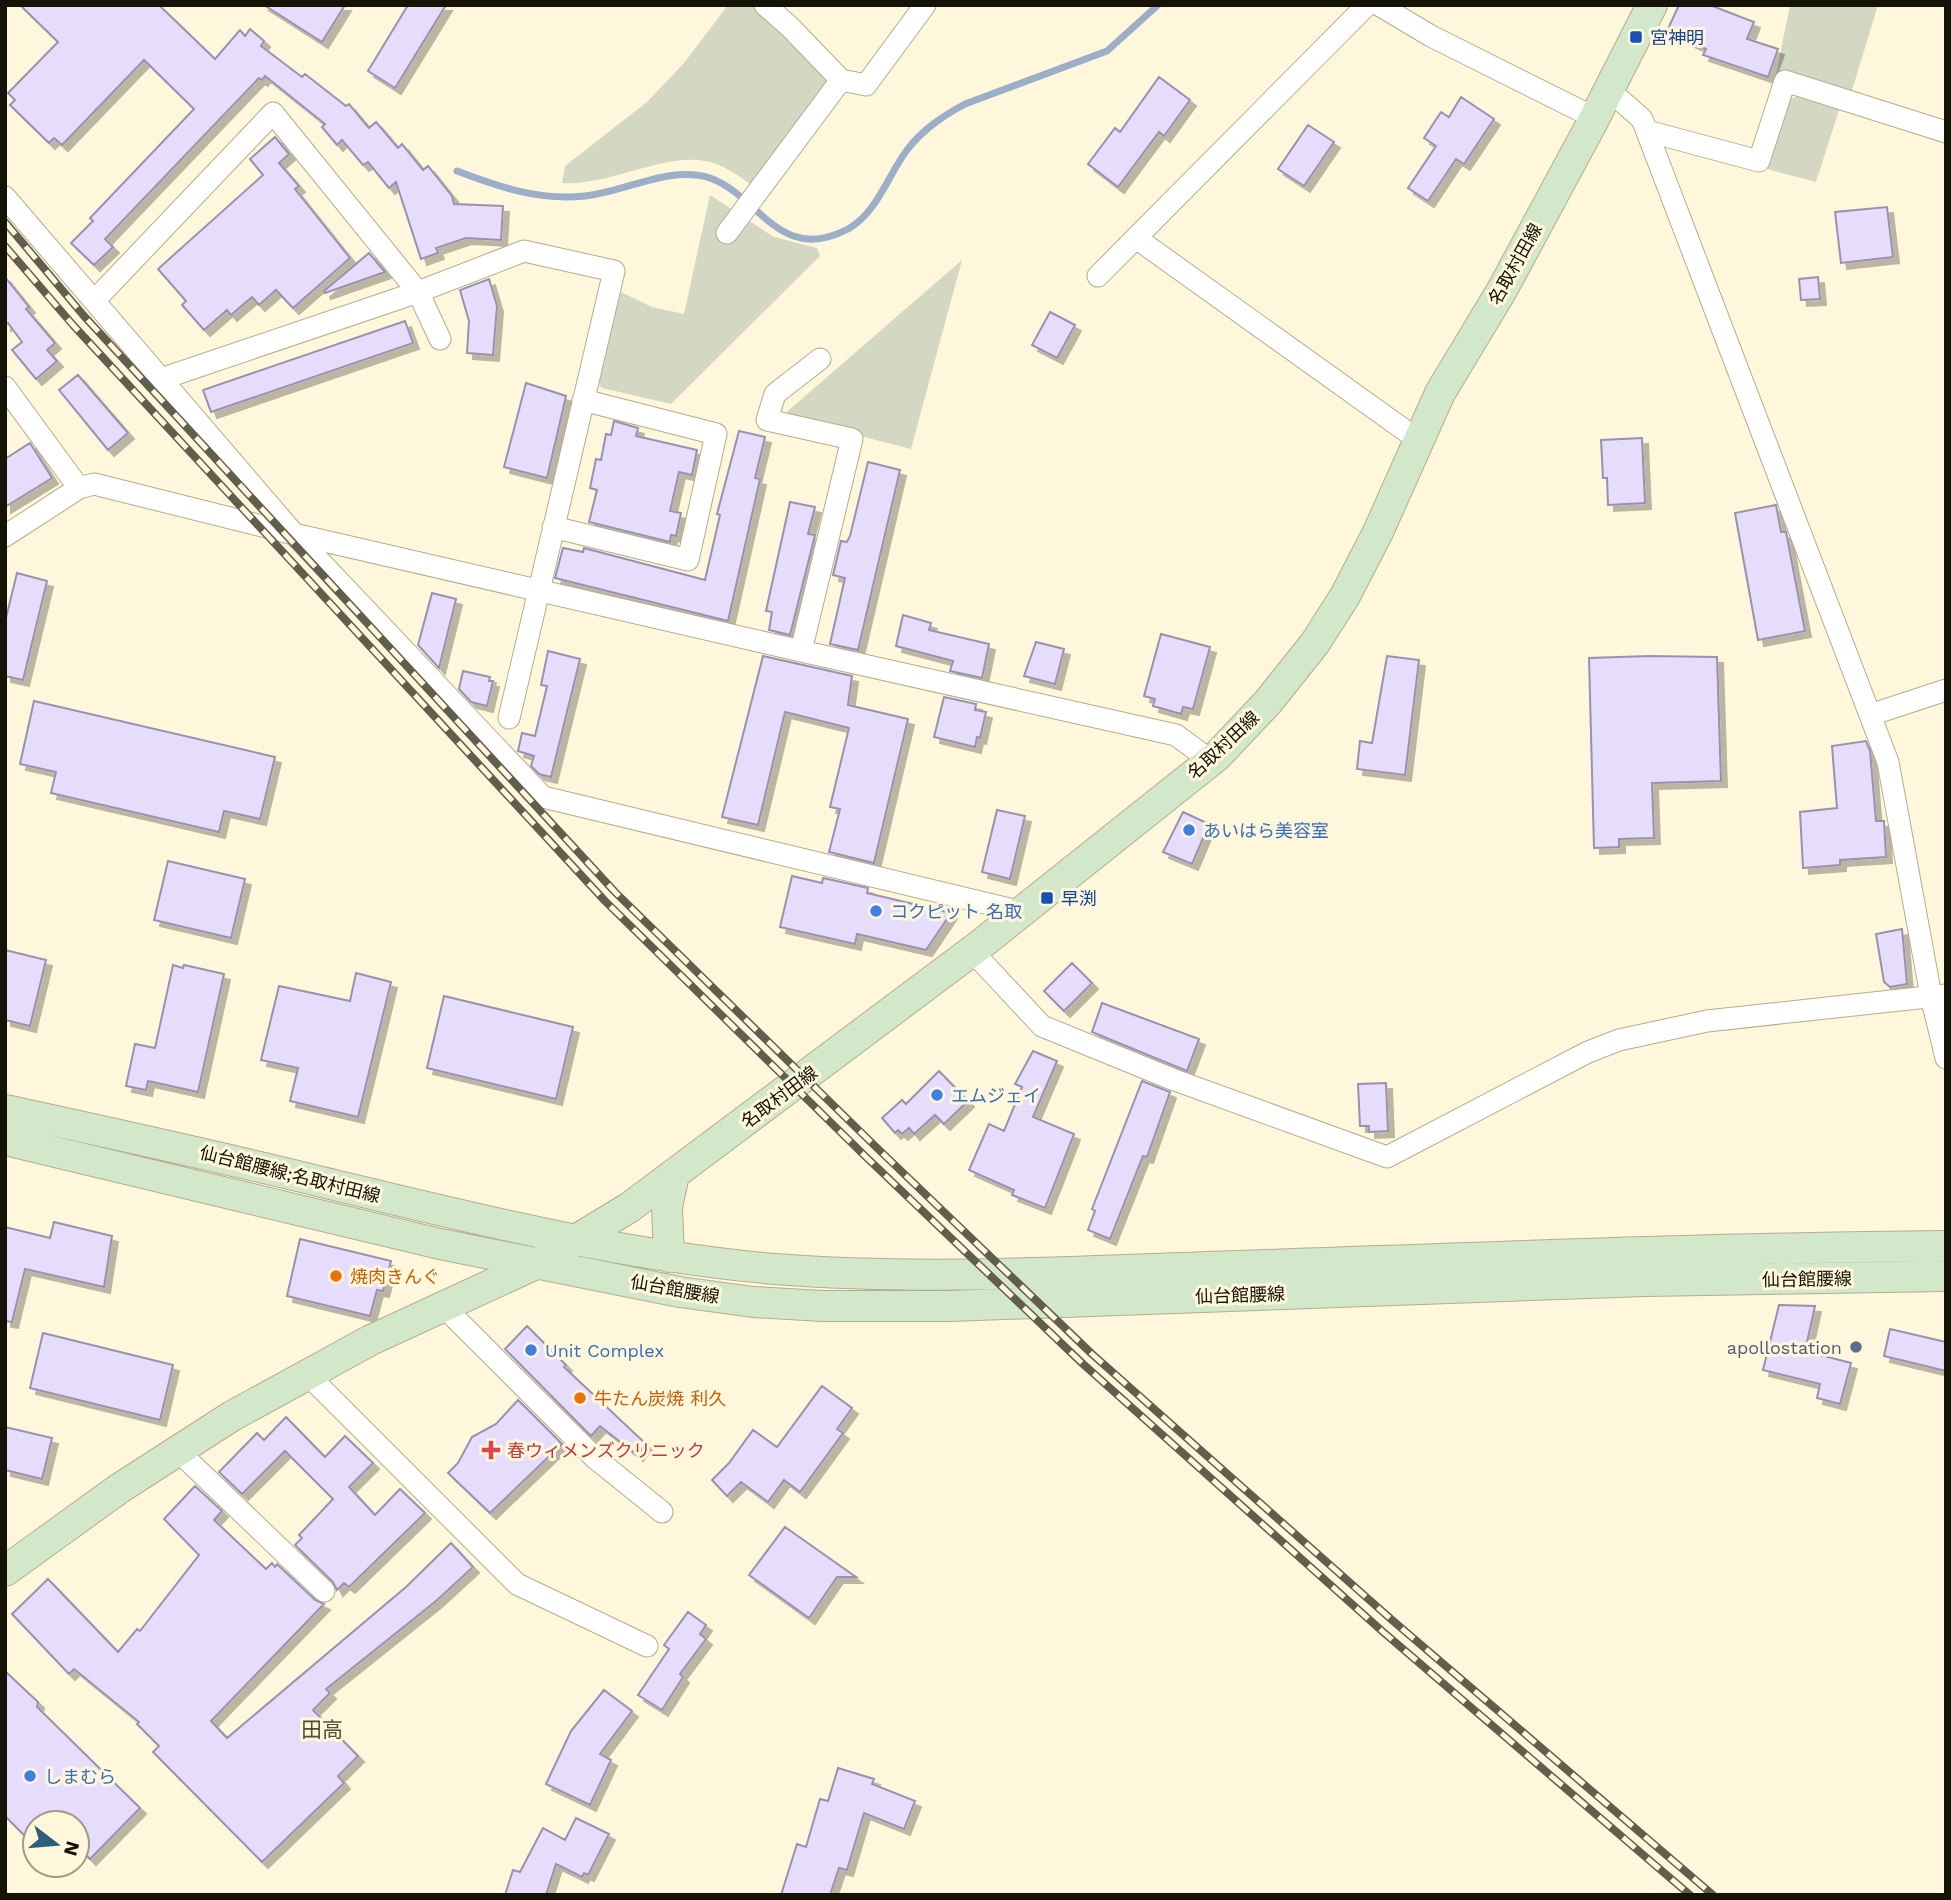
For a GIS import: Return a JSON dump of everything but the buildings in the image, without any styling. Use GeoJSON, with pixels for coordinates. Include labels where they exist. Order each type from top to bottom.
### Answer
{"type":"FeatureCollection","features":[{"type":"Feature","properties":{"kind":"main road","name":"名取村田線"},"geometry":{"type":"LineString","coordinates":[[5,1572],[120,1488],[232,1416],[443,1306],[538,1263],[630,1207],[972,951],[1211,761],[1268,702],[1315,643],[1378,532],[1417,439],[1610,91],[1651,5]]}},
{"type":"Feature","properties":{"kind":"main road","name":"仙台館腰線;名取村田線"},"geometry":{"type":"LineString","coordinates":[[5,1110],[574,1239]]}},
{"type":"Feature","properties":{"kind":"main road","name":"仙台館腰線;名取村田線"},"geometry":{"type":"LineString","coordinates":[[5,1140],[440,1244],[538,1263]]}},
{"type":"Feature","properties":{"kind":"main road"},"geometry":{"type":"LineString","coordinates":[[668,1257],[667,1207],[674,1175]]}},
{"type":"Feature","properties":{"kind":"main road","name":"仙台館腰線"},"geometry":{"type":"LineString","coordinates":[[574,1239],[668,1257],[777,1269],[884,1274],[1088,1271],[1744,1248],[1946,1246]]}},
{"type":"Feature","properties":{"kind":"main road","name":"仙台館腰線"},"geometry":{"type":"LineString","coordinates":[[538,1263],[680,1292],[753,1302],[823,1306],[950,1306],[1631,1282],[1946,1276]]}},
{"type":"Feature","properties":{"kind":"street"},"geometry":{"type":"LineString","coordinates":[[765,5],[841,80],[866,85],[925,5]]}},
{"type":"Feature","properties":{"kind":"street"},"geometry":{"type":"LineString","coordinates":[[1098,276],[1367,5]]}},
{"type":"Feature","properties":{"kind":"street"},"geometry":{"type":"LineString","coordinates":[[1379,5],[1431,36],[1595,118]]}},
{"type":"Feature","properties":{"kind":"street"},"geometry":{"type":"LineString","coordinates":[[727,233],[841,80]]}},
{"type":"Feature","properties":{"kind":"street"},"geometry":{"type":"LineString","coordinates":[[1647,131],[1759,161],[1784,81],[1946,132]]}},
{"type":"Feature","properties":{"kind":"street"},"geometry":{"type":"LineString","coordinates":[[1610,91],[1642,119],[1647,131],[1888,762],[1938,996],[1946,1058]]}},
{"type":"Feature","properties":{"kind":"street"},"geometry":{"type":"LineString","coordinates":[[94,301],[273,113],[418,292],[440,339]]}},
{"type":"Feature","properties":{"kind":"street"},"geometry":{"type":"LineString","coordinates":[[5,197],[294,534],[543,797],[1022,912]]}},
{"type":"Feature","properties":{"kind":"street"},"geometry":{"type":"LineString","coordinates":[[1136,239],[1417,439]]}},
{"type":"Feature","properties":{"kind":"street"},"geometry":{"type":"LineString","coordinates":[[161,379],[418,292],[523,251],[614,271],[509,718]]}},
{"type":"Feature","properties":{"kind":"street"},"geometry":{"type":"LineString","coordinates":[[801,651],[852,439],[766,420],[775,394],[820,359]]}},
{"type":"Feature","properties":{"kind":"street"},"geometry":{"type":"LineString","coordinates":[[5,387],[79,488]]}},
{"type":"Feature","properties":{"kind":"street"},"geometry":{"type":"LineString","coordinates":[[553,527],[688,560],[716,434],[583,400]]}},
{"type":"Feature","properties":{"kind":"street"},"geometry":{"type":"LineString","coordinates":[[5,536],[79,488],[94,484],[294,534],[1176,735],[1211,761]]}},
{"type":"Feature","properties":{"kind":"street"},"geometry":{"type":"LineString","coordinates":[[1870,715],[1946,691]]}},
{"type":"Feature","properties":{"kind":"street"},"geometry":{"type":"LineString","coordinates":[[972,951],[1042,1026],[1172,1079],[1387,1157],[1575,1059],[1619,1040],[1707,1021],[1938,996]]}},
{"type":"Feature","properties":{"kind":"street"},"geometry":{"type":"LineString","coordinates":[[443,1306],[595,1458],[662,1512]]}},
{"type":"Feature","properties":{"kind":"street"},"geometry":{"type":"LineString","coordinates":[[308,1375],[517,1584],[647,1646]]}},
{"type":"Feature","properties":{"kind":"street"},"geometry":{"type":"LineString","coordinates":[[178,1451],[324,1591]]}},
{"type":"Feature","properties":{"kind":"green space"},"geometry":{"type":"Polygon","coordinates":[[[728,5],[754,6],[786,30],[828,81],[752,185],[718,165],[688,160],[671,161],[599,180],[562,183],[565,166],[647,102],[684,63],[728,5]]]}},
{"type":"Feature","properties":{"kind":"green space"},"geometry":{"type":"Polygon","coordinates":[[[1790,5],[1878,5],[1850,97],[1776,74],[1790,5]]]}},
{"type":"Feature","properties":{"kind":"green space"},"geometry":{"type":"Polygon","coordinates":[[[1798,97],[1839,110],[1816,182],[1755,166],[1789,99],[1798,97]]]}},
{"type":"Feature","properties":{"kind":"green space"},"geometry":{"type":"Polygon","coordinates":[[[710,195],[774,237],[817,248],[820,256],[671,404],[602,388],[597,382],[621,292],[652,307],[684,314],[710,195]]]}},
{"type":"Feature","properties":{"kind":"green space"},"geometry":{"type":"Polygon","coordinates":[[[962,260],[911,449],[782,416],[962,260]]]}},
{"type":"Feature","properties":{"kind":"waterway"},"geometry":{"type":"LineString","coordinates":[[457,171],[536,195],[568,197],[600,194],[663,177],[695,175],[710,178],[727,187],[787,233],[804,239],[824,238],[848,229],[867,213],[907,150],[941,118],[965,104],[1107,51],[1158,5]]}},
{"type":"Feature","properties":{"kind":"railway"},"geometry":{"type":"LineString","coordinates":[[5,222],[84,316],[615,892],[1092,1354],[1392,1620],[1713,1895]]}},
{"type":"Feature","properties":{"kind":"railway"},"geometry":{"type":"LineString","coordinates":[[5,246],[73,325],[605,901],[865,1156],[1083,1364],[1382,1631],[1690,1895]]}},
{"type":"Feature","properties":{"kind":"place","name":"宮神明"},"geometry":{"type":"Point","coordinates":[1636,37]}},
{"type":"Feature","properties":{"kind":"place","name":"あいはら美容室"},"geometry":{"type":"Point","coordinates":[1189,830]}},
{"type":"Feature","properties":{"kind":"place","name":"早渕"},"geometry":{"type":"Point","coordinates":[1047,898]}},
{"type":"Feature","properties":{"kind":"place","name":"コクピット 名取"},"geometry":{"type":"Point","coordinates":[876,911]}},
{"type":"Feature","properties":{"kind":"place","name":"エムジェイ"},"geometry":{"type":"Point","coordinates":[937,1095]}},
{"type":"Feature","properties":{"kind":"place","name":"焼肉きんぐ"},"geometry":{"type":"Point","coordinates":[336,1276]}},
{"type":"Feature","properties":{"kind":"place","name":"apollostation"},"geometry":{"type":"Point","coordinates":[1856,1347]}},
{"type":"Feature","properties":{"kind":"place","name":"Unit Complex"},"geometry":{"type":"Point","coordinates":[531,1350]}},
{"type":"Feature","properties":{"kind":"place","name":"牛たん炭焼 利久"},"geometry":{"type":"Point","coordinates":[580,1398]}},
{"type":"Feature","properties":{"kind":"place","name":"春ウィメンズクリニック"},"geometry":{"type":"Point","coordinates":[491,1450]}},
{"type":"Feature","properties":{"kind":"place","name":"しまむら"},"geometry":{"type":"Point","coordinates":[30,1776]}},
{"type":"Feature","properties":{"kind":"district","name":"田高"},"geometry":{"type":"Point","coordinates":[322,1729]}}]}
